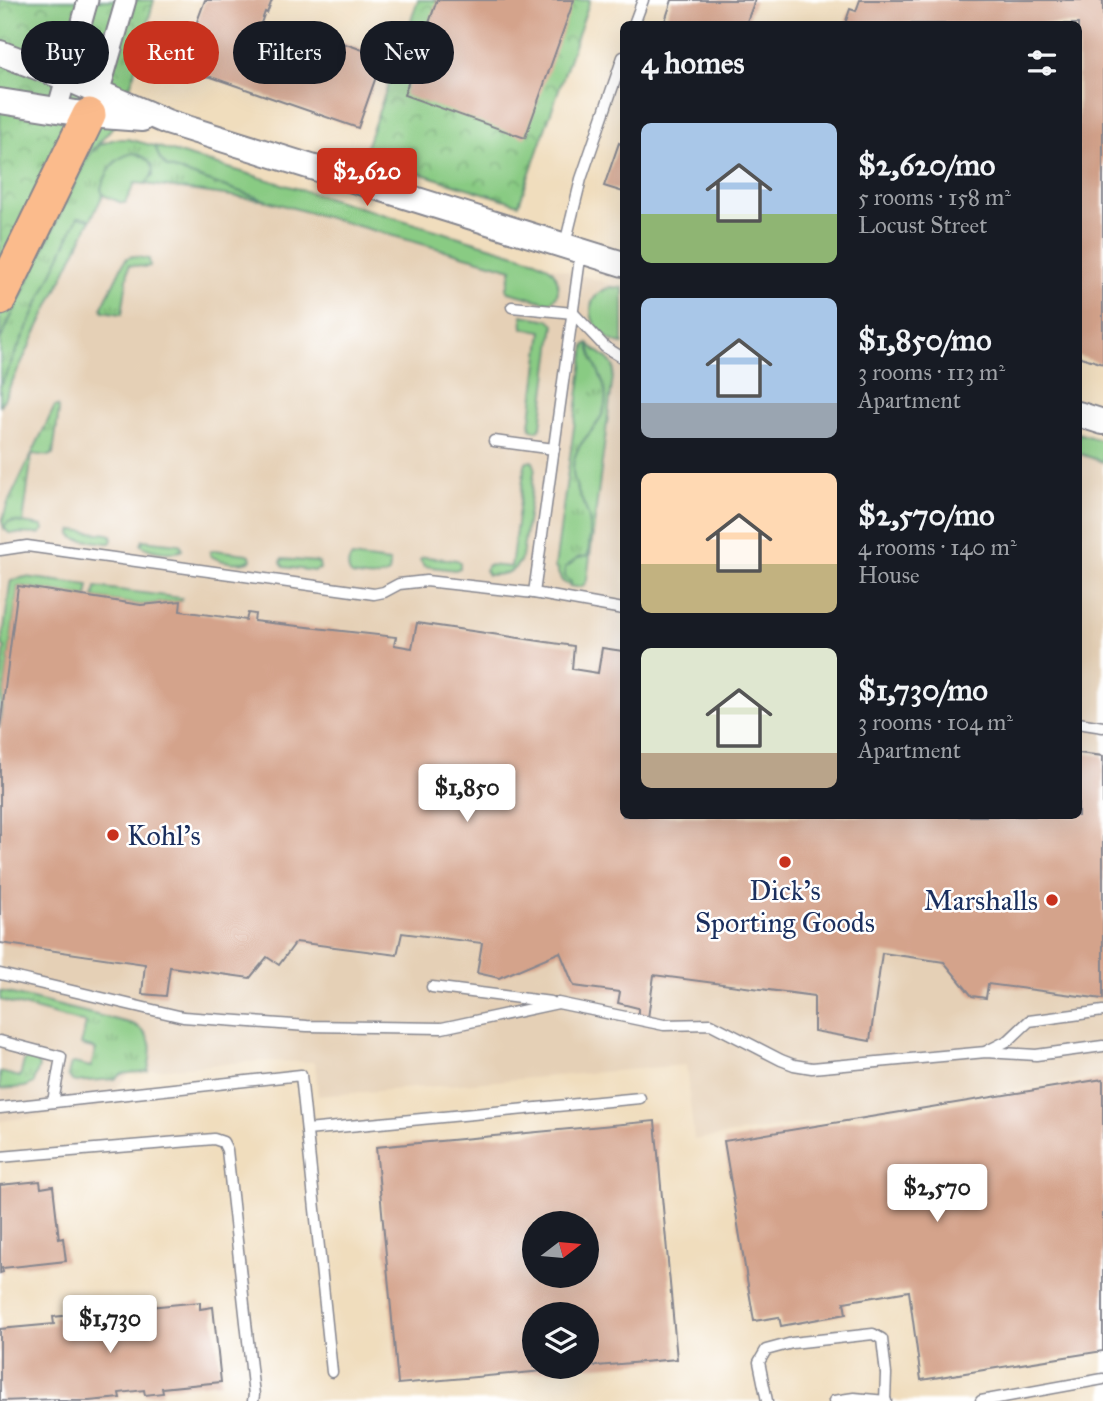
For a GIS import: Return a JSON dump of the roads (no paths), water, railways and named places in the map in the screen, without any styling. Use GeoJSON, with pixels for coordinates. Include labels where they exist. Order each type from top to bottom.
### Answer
{"type":"FeatureCollection","features":[{"type":"Feature","properties":{"kind":"highway"},"geometry":{"type":"LineString","coordinates":[[0,298],[94,104]]}},
{"type":"Feature","properties":{"kind":"street"},"geometry":{"type":"LineString","coordinates":[[82,21],[88,0]]}},
{"type":"Feature","properties":{"kind":"street"},"geometry":{"type":"LineString","coordinates":[[94,104],[126,0]]}},
{"type":"Feature","properties":{"kind":"street"},"geometry":{"type":"LineString","coordinates":[[0,53],[21,61]]}},
{"type":"Feature","properties":{"kind":"street"},"geometry":{"type":"LineString","coordinates":[[57,110],[64,84]]}},
{"type":"Feature","properties":{"kind":"street"},"geometry":{"type":"LineString","coordinates":[[72,84],[94,104]]}},
{"type":"Feature","properties":{"kind":"street"},"geometry":{"type":"LineString","coordinates":[[0,101],[57,110],[94,104],[167,122],[620,263]]}},
{"type":"Feature","properties":{"kind":"street"},"geometry":{"type":"LineString","coordinates":[[1082,415],[1103,422]]}},
{"type":"Feature","properties":{"kind":"lane"},"geometry":{"type":"LineString","coordinates":[[635,21],[643,0]]}},
{"type":"Feature","properties":{"kind":"lane"},"geometry":{"type":"LineString","coordinates":[[534,593],[573,313],[573,248],[581,179],[620,66]]}},
{"type":"Feature","properties":{"kind":"lane"},"geometry":{"type":"LineString","coordinates":[[512,307],[573,313],[604,347],[620,356]]}},
{"type":"Feature","properties":{"kind":"lane"},"geometry":{"type":"LineString","coordinates":[[494,441],[554,449]]}},
{"type":"Feature","properties":{"kind":"lane"},"geometry":{"type":"LineString","coordinates":[[0,550],[27,546],[374,594],[399,584],[419,581],[534,593],[620,608]]}},
{"type":"Feature","properties":{"kind":"lane"},"geometry":{"type":"LineString","coordinates":[[1082,724],[1103,727]]}},
{"type":"Feature","properties":{"kind":"lane"},"geometry":{"type":"LineString","coordinates":[[0,974],[183,1017],[307,1026],[442,1028],[558,1003]]}},
{"type":"Feature","properties":{"kind":"lane"},"geometry":{"type":"LineString","coordinates":[[432,988],[558,1003],[664,1025],[711,1024],[781,1060],[812,1068],[986,1052],[1036,1055],[1103,1046]]}},
{"type":"Feature","properties":{"kind":"lane"},"geometry":{"type":"LineString","coordinates":[[986,1052],[1009,1040],[1029,1021],[1103,1011]]}},
{"type":"Feature","properties":{"kind":"lane"},"geometry":{"type":"LineString","coordinates":[[0,1041],[61,1057],[53,1102]]}},
{"type":"Feature","properties":{"kind":"lane"},"geometry":{"type":"LineString","coordinates":[[0,1108],[302,1075],[332,1372]]}},
{"type":"Feature","properties":{"kind":"lane"},"geometry":{"type":"LineString","coordinates":[[307,1130],[640,1098]]}},
{"type":"Feature","properties":{"kind":"lane"},"geometry":{"type":"LineString","coordinates":[[0,1157],[214,1139],[223,1142],[227,1150],[253,1401]]}},
{"type":"Feature","properties":{"kind":"lane"},"geometry":{"type":"LineString","coordinates":[[767,1401],[759,1362],[766,1350],[792,1343],[873,1334],[882,1339],[886,1374],[885,1401],[854,1398],[834,1401]]}},
{"type":"Feature","properties":{"kind":"lane"},"geometry":{"type":"LineString","coordinates":[[981,1401],[1103,1380]]}},
{"type":"Feature","properties":{"kind":"place","name":"Kohl's"},"geometry":{"type":"Point","coordinates":[113,835]}},
{"type":"Feature","properties":{"kind":"place","name":"Dick's Sporting Goods"},"geometry":{"type":"Point","coordinates":[785,862]}},
{"type":"Feature","properties":{"kind":"place","name":"Marshalls"},"geometry":{"type":"Point","coordinates":[1052,900]}}]}
